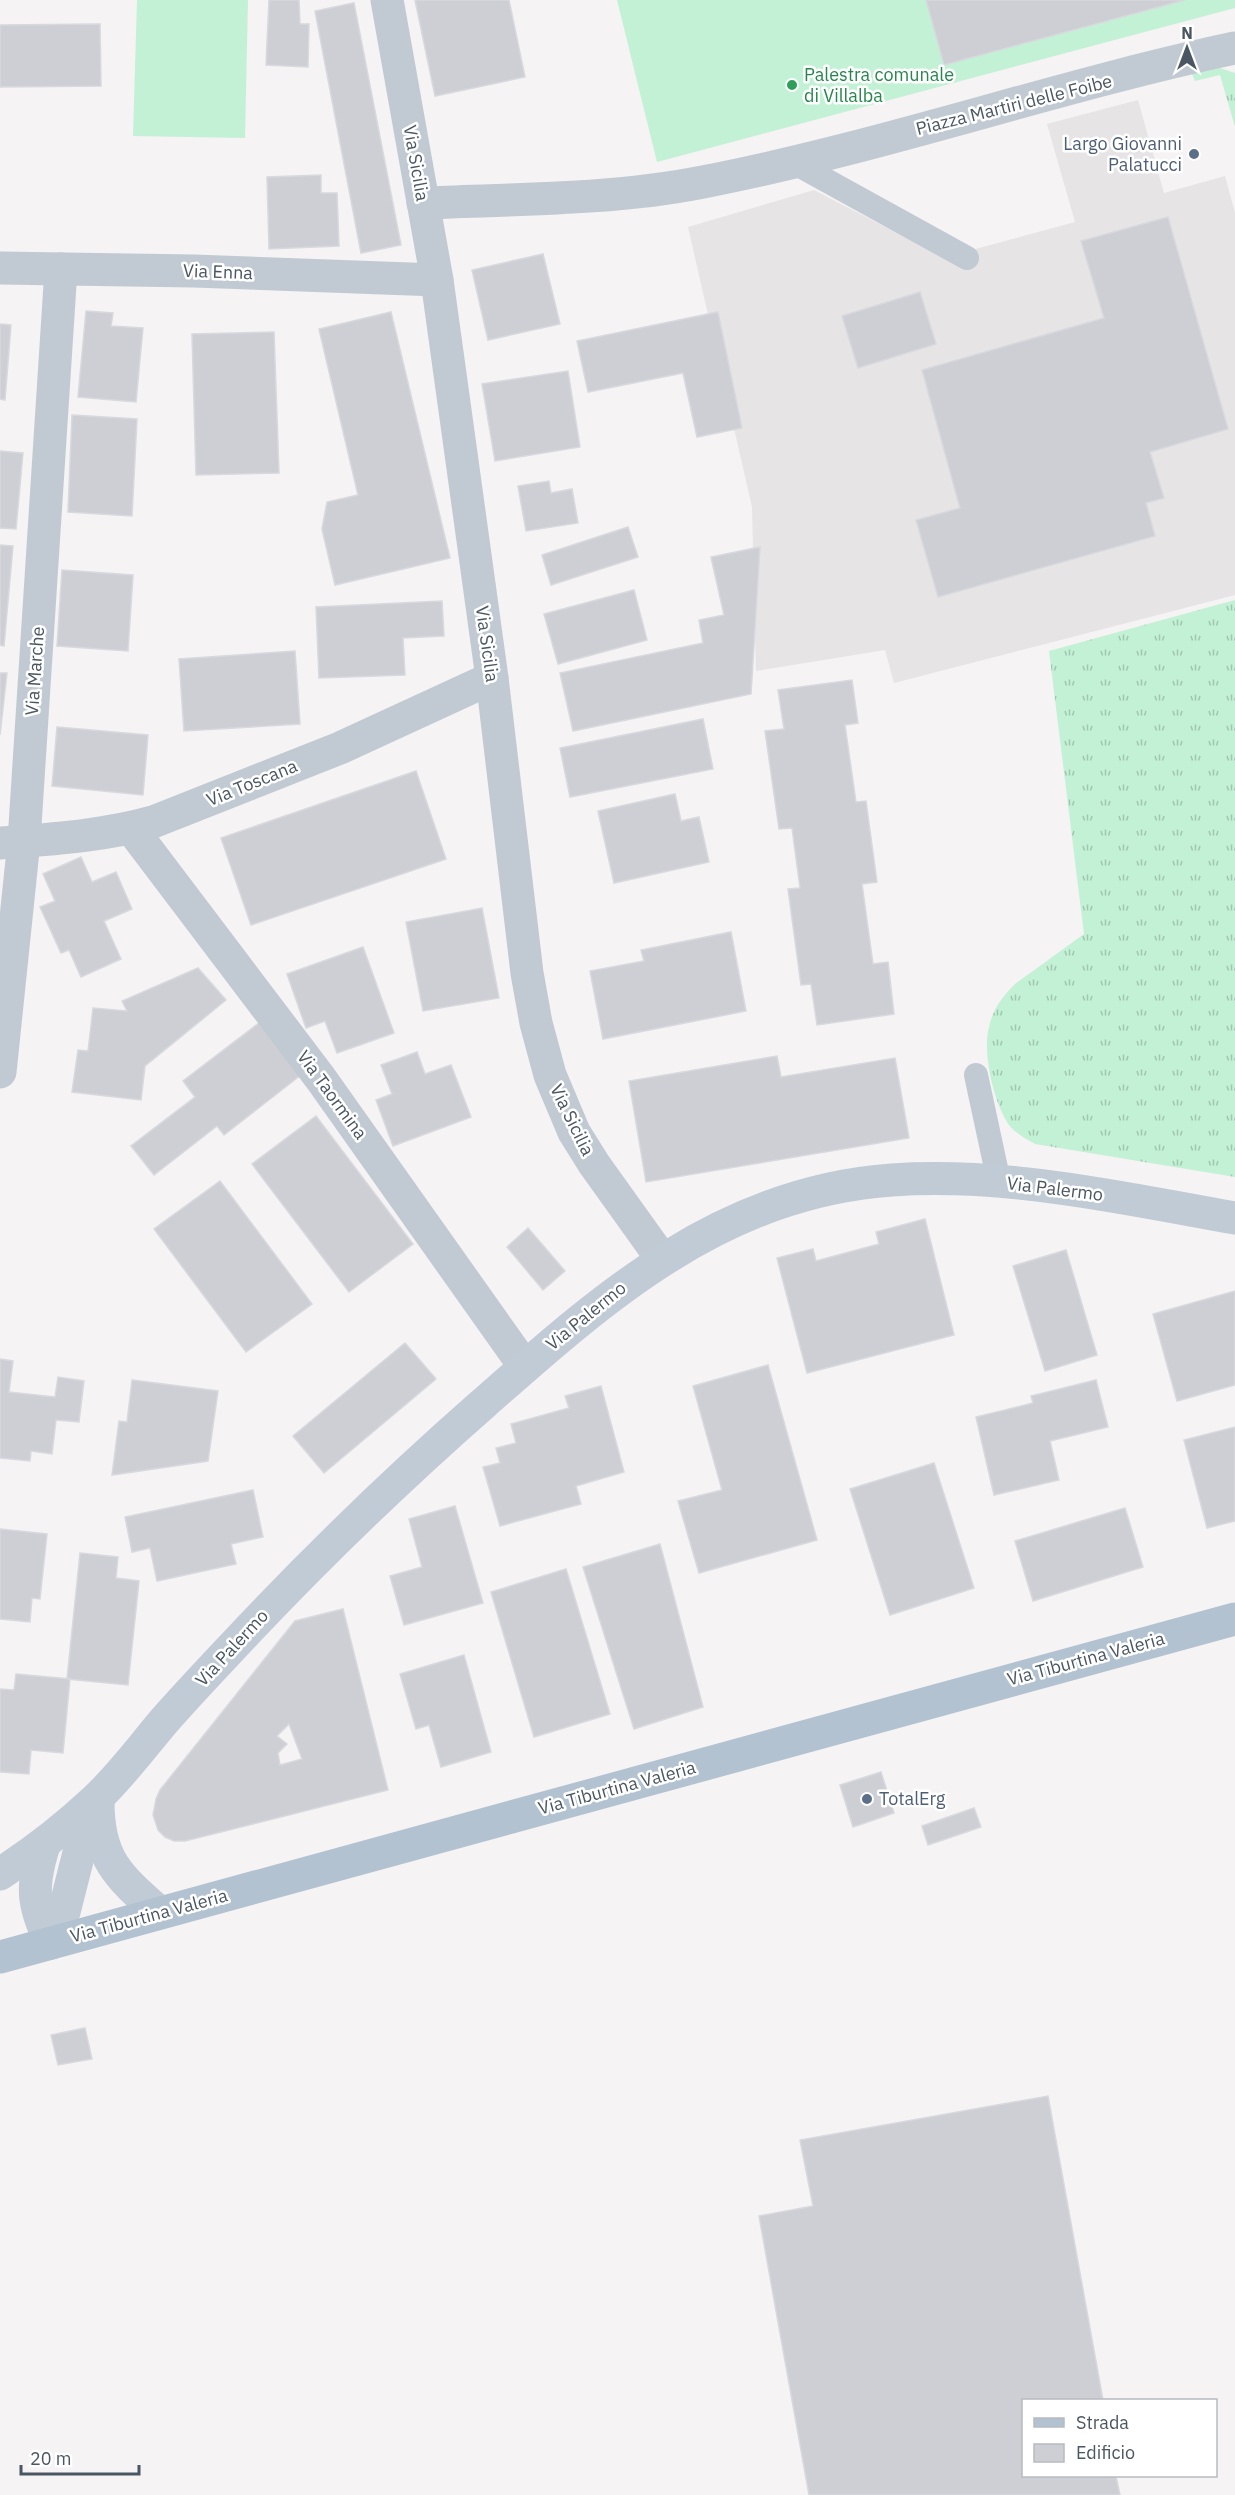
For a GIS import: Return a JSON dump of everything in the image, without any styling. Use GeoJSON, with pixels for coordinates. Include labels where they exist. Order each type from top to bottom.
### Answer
{"type":"FeatureCollection","features":[{"type":"Feature","properties":{"kind":"main road","name":"Via Tiburtina Valeria"},"geometry":{"type":"LineString","coordinates":[[0,1957],[1235,1619]]}},
{"type":"Feature","properties":{"kind":"street","name":"Via Sicilia"},"geometry":{"type":"LineString","coordinates":[[387,0],[437,280],[492,678],[527,973],[541,1044],[556,1091],[574,1131],[594,1164],[662,1259]]}},
{"type":"Feature","properties":{"kind":"street","name":"Piazza Martiri delle Foibe"},"geometry":{"type":"LineString","coordinates":[[423,203],[633,192],[702,182],[793,162],[1235,48]]}},
{"type":"Feature","properties":{"kind":"street","name":"Via Enna"},"geometry":{"type":"LineString","coordinates":[[0,268],[206,271],[437,280]]}},
{"type":"Feature","properties":{"kind":"street","name":"Via Marche"},"geometry":{"type":"LineString","coordinates":[[0,1072],[12,842],[61,269]]}},
{"type":"Feature","properties":{"kind":"street","name":"Via Toscana"},"geometry":{"type":"LineString","coordinates":[[12,842],[79,837],[131,828],[174,814],[340,748],[492,678]]}},
{"type":"Feature","properties":{"kind":"street","name":"Via Taormina"},"geometry":{"type":"LineString","coordinates":[[131,828],[321,1079],[525,1367]]}},
{"type":"Feature","properties":{"kind":"street","name":"Via Palermo"},"geometry":{"type":"LineString","coordinates":[[0,1874],[44,1845],[98,1797],[169,1716],[334,1542],[450,1432],[582,1318],[662,1259],[747,1215],[782,1202],[841,1187],[899,1180],[999,1182],[1059,1188],[1235,1218]]}},
{"type":"Feature","properties":{"kind":"street","name":"Via Palermo"},"geometry":{"type":"LineString","coordinates":[[51,1942],[64,1912],[86,1825],[98,1797]]}},
{"type":"Feature","properties":{"kind":"street"},"geometry":{"type":"LineString","coordinates":[[98,1797],[98,1821],[107,1859],[117,1872],[160,1913]]}},
{"type":"Feature","properties":{"kind":"street"},"geometry":{"type":"LineString","coordinates":[[44,1845],[36,1869],[34,1888],[38,1913],[51,1942]]}},
{"type":"Feature","properties":{"kind":"lane"},"geometry":{"type":"LineString","coordinates":[[793,162],[967,258]]}},
{"type":"Feature","properties":{"kind":"lane"},"geometry":{"type":"LineString","coordinates":[[976,1076],[999,1182]]}},
{"type":"Feature","properties":{"kind":"shaded area"},"geometry":{"type":"Polygon","coordinates":[[[1138,100],[1164,193],[1225,176],[1235,213],[1235,595],[894,683],[885,650],[756,671],[752,507],[688,227],[814,190],[961,266],[972,250],[1075,222],[1047,124],[1138,100]]]}},
{"type":"Feature","properties":{"kind":"green space"},"geometry":{"type":"Polygon","coordinates":[[[137,0],[248,0],[245,138],[133,136],[137,0]]]}},
{"type":"Feature","properties":{"kind":"green space","name":"Palestra comunale di Villalba"},"geometry":{"type":"Polygon","coordinates":[[[617,0],[1235,0],[1235,8],[657,162],[617,0]]]}},
{"type":"Feature","properties":{"kind":"green space"},"geometry":{"type":"Polygon","coordinates":[[[1220,68],[1235,73],[1235,127],[1220,75],[1195,81],[1190,69],[1220,68]]]}},
{"type":"Feature","properties":{"kind":"green space"},"geometry":{"type":"Polygon","coordinates":[[[1235,600],[1235,1177],[1035,1144],[1014,1131],[1004,1116],[991,1078],[987,1038],[996,1009],[1010,989],[1084,934],[1049,651],[1235,600]]]}},
{"type":"Feature","properties":{"kind":"building"},"geometry":{"type":"Polygon","coordinates":[[[269,0],[299,0],[300,24],[309,24],[308,67],[266,65],[269,0]]]}},
{"type":"Feature","properties":{"kind":"building"},"geometry":{"type":"Polygon","coordinates":[[[415,0],[509,0],[525,77],[435,96],[415,0]]]}},
{"type":"Feature","properties":{"kind":"building"},"geometry":{"type":"Polygon","coordinates":[[[926,0],[1185,0],[944,65],[926,0]]]}},
{"type":"Feature","properties":{"kind":"building"},"geometry":{"type":"Polygon","coordinates":[[[354,3],[401,245],[361,253],[315,11],[354,3]]]}},
{"type":"Feature","properties":{"kind":"building"},"geometry":{"type":"Polygon","coordinates":[[[100,24],[101,86],[0,87],[0,25],[100,24]]]}},
{"type":"Feature","properties":{"kind":"building"},"geometry":{"type":"Polygon","coordinates":[[[321,175],[321,193],[337,193],[339,246],[269,249],[267,177],[321,175]]]}},
{"type":"Feature","properties":{"kind":"building"},"geometry":{"type":"Polygon","coordinates":[[[1168,217],[1228,429],[1150,452],[1164,498],[1146,503],[1155,536],[938,597],[916,520],[960,508],[922,370],[1104,318],[1081,241],[1168,217]]]}},
{"type":"Feature","properties":{"kind":"building"},"geometry":{"type":"Polygon","coordinates":[[[543,254],[560,324],[488,340],[472,270],[543,254]]]}},
{"type":"Feature","properties":{"kind":"building"},"geometry":{"type":"Polygon","coordinates":[[[920,292],[936,344],[858,368],[842,316],[920,292]]]}},
{"type":"Feature","properties":{"kind":"building"},"geometry":{"type":"Polygon","coordinates":[[[86,311],[113,313],[111,326],[143,328],[136,402],[78,397],[86,311]]]}},
{"type":"Feature","properties":{"kind":"building"},"geometry":{"type":"Polygon","coordinates":[[[391,312],[450,558],[335,585],[322,529],[327,502],[358,495],[319,329],[391,312]]]}},
{"type":"Feature","properties":{"kind":"building"},"geometry":{"type":"Polygon","coordinates":[[[718,312],[742,428],[697,437],[683,373],[588,392],[577,341],[718,312]]]}},
{"type":"Feature","properties":{"kind":"building"},"geometry":{"type":"Polygon","coordinates":[[[0,324],[11,325],[5,400],[0,399],[0,324]]]}},
{"type":"Feature","properties":{"kind":"building"},"geometry":{"type":"Polygon","coordinates":[[[274,332],[279,473],[196,475],[192,334],[274,332]]]}},
{"type":"Feature","properties":{"kind":"building"},"geometry":{"type":"Polygon","coordinates":[[[568,371],[580,447],[495,461],[482,384],[568,371]]]}},
{"type":"Feature","properties":{"kind":"building"},"geometry":{"type":"Polygon","coordinates":[[[72,415],[137,419],[132,516],[68,512],[72,415]]]}},
{"type":"Feature","properties":{"kind":"building"},"geometry":{"type":"Polygon","coordinates":[[[0,451],[23,453],[16,529],[0,528],[0,451]]]}},
{"type":"Feature","properties":{"kind":"building"},"geometry":{"type":"Polygon","coordinates":[[[549,481],[551,493],[572,489],[578,523],[526,531],[518,486],[549,481]]]}},
{"type":"Feature","properties":{"kind":"building"},"geometry":{"type":"Polygon","coordinates":[[[628,527],[638,557],[551,585],[542,555],[628,527]]]}},
{"type":"Feature","properties":{"kind":"building"},"geometry":{"type":"Polygon","coordinates":[[[0,545],[13,546],[4,646],[0,645],[0,545]]]}},
{"type":"Feature","properties":{"kind":"building"},"geometry":{"type":"Polygon","coordinates":[[[760,547],[751,694],[573,731],[560,673],[703,643],[699,620],[724,615],[711,557],[760,547]]]}},
{"type":"Feature","properties":{"kind":"building"},"geometry":{"type":"Polygon","coordinates":[[[62,570],[133,575],[128,651],[57,646],[62,570]]]}},
{"type":"Feature","properties":{"kind":"building"},"geometry":{"type":"Polygon","coordinates":[[[634,590],[647,640],[558,664],[544,614],[634,590]]]}},
{"type":"Feature","properties":{"kind":"building"},"geometry":{"type":"Polygon","coordinates":[[[442,601],[444,636],[403,638],[405,675],[319,678],[316,607],[442,601]]]}},
{"type":"Feature","properties":{"kind":"building"},"geometry":{"type":"Polygon","coordinates":[[[295,651],[300,724],[184,731],[179,659],[295,651]]]}},
{"type":"Feature","properties":{"kind":"building"},"geometry":{"type":"Polygon","coordinates":[[[0,673],[7,673],[0,735],[0,673]]]}},
{"type":"Feature","properties":{"kind":"building"},"geometry":{"type":"Polygon","coordinates":[[[852,680],[858,723],[845,725],[856,802],[866,801],[877,882],[862,884],[873,964],[888,962],[894,1014],[817,1025],[811,984],[801,985],[788,889],[800,888],[792,828],[779,829],[765,731],[784,729],[778,690],[852,680]]]}},
{"type":"Feature","properties":{"kind":"building"},"geometry":{"type":"Polygon","coordinates":[[[703,719],[713,769],[570,797],[560,748],[703,719]]]}},
{"type":"Feature","properties":{"kind":"building"},"geometry":{"type":"Polygon","coordinates":[[[57,727],[148,735],[143,795],[52,786],[57,727]]]}},
{"type":"Feature","properties":{"kind":"building"},"geometry":{"type":"Polygon","coordinates":[[[416,771],[446,859],[251,925],[221,838],[416,771]]]}},
{"type":"Feature","properties":{"kind":"building"},"geometry":{"type":"Polygon","coordinates":[[[675,794],[681,821],[699,817],[709,862],[614,883],[598,811],[675,794]]]}},
{"type":"Feature","properties":{"kind":"building"},"geometry":{"type":"Polygon","coordinates":[[[81,857],[92,882],[116,872],[132,909],[104,921],[121,959],[81,977],[69,950],[61,953],[40,907],[55,901],[43,874],[81,857]]]}},
{"type":"Feature","properties":{"kind":"building"},"geometry":{"type":"Polygon","coordinates":[[[482,908],[499,998],[423,1011],[406,922],[482,908]]]}},
{"type":"Feature","properties":{"kind":"building"},"geometry":{"type":"Polygon","coordinates":[[[731,932],[746,1011],[603,1039],[590,971],[644,961],[641,950],[731,932]]]}},
{"type":"Feature","properties":{"kind":"building"},"geometry":{"type":"Polygon","coordinates":[[[363,947],[394,1033],[337,1053],[325,1021],[306,1028],[287,974],[363,947]]]}},
{"type":"Feature","properties":{"kind":"building"},"geometry":{"type":"Polygon","coordinates":[[[198,968],[226,1000],[145,1066],[141,1100],[72,1092],[78,1050],[88,1051],[93,1008],[127,1011],[122,1001],[198,968]]]}},
{"type":"Feature","properties":{"kind":"building"},"geometry":{"type":"Polygon","coordinates":[[[259,1023],[301,1075],[224,1135],[217,1126],[154,1175],[131,1146],[195,1097],[183,1081],[259,1023]]]}},
{"type":"Feature","properties":{"kind":"building"},"geometry":{"type":"Polygon","coordinates":[[[417,1052],[425,1074],[451,1065],[471,1117],[393,1146],[376,1100],[392,1094],[381,1065],[417,1052]]]}},
{"type":"Feature","properties":{"kind":"building"},"geometry":{"type":"Polygon","coordinates":[[[777,1056],[781,1077],[895,1058],[909,1138],[646,1182],[629,1081],[777,1056]]]}},
{"type":"Feature","properties":{"kind":"building"},"geometry":{"type":"Polygon","coordinates":[[[316,1116],[413,1244],[349,1292],[252,1164],[316,1116]]]}},
{"type":"Feature","properties":{"kind":"building"},"geometry":{"type":"Polygon","coordinates":[[[220,1181],[312,1304],[246,1352],[154,1229],[220,1181]]]}},
{"type":"Feature","properties":{"kind":"building"},"geometry":{"type":"Polygon","coordinates":[[[925,1219],[954,1335],[807,1373],[777,1258],[813,1249],[816,1261],[879,1244],[876,1232],[925,1219]]]}},
{"type":"Feature","properties":{"kind":"building"},"geometry":{"type":"Polygon","coordinates":[[[528,1228],[565,1271],[543,1290],[507,1247],[528,1228]]]}},
{"type":"Feature","properties":{"kind":"building"},"geometry":{"type":"Polygon","coordinates":[[[1066,1250],[1097,1355],[1045,1371],[1013,1266],[1066,1250]]]}},
{"type":"Feature","properties":{"kind":"building"},"geometry":{"type":"Polygon","coordinates":[[[1235,1291],[1235,1385],[1177,1401],[1153,1314],[1235,1291]]]}},
{"type":"Feature","properties":{"kind":"building"},"geometry":{"type":"Polygon","coordinates":[[[405,1343],[436,1379],[324,1473],[293,1436],[405,1343]]]}},
{"type":"Feature","properties":{"kind":"building"},"geometry":{"type":"Polygon","coordinates":[[[0,1359],[13,1361],[9,1392],[55,1397],[58,1377],[84,1381],[79,1422],[56,1420],[52,1454],[31,1451],[30,1461],[0,1458],[0,1359]]]}},
{"type":"Feature","properties":{"kind":"building"},"geometry":{"type":"Polygon","coordinates":[[[768,1365],[817,1540],[699,1573],[678,1501],[722,1490],[693,1386],[768,1365]]]}},
{"type":"Feature","properties":{"kind":"building"},"geometry":{"type":"Polygon","coordinates":[[[132,1380],[218,1391],[208,1461],[112,1475],[119,1421],[127,1422],[132,1380]]]}},
{"type":"Feature","properties":{"kind":"building"},"geometry":{"type":"Polygon","coordinates":[[[1096,1380],[1108,1427],[1050,1441],[1059,1480],[994,1495],[976,1417],[1033,1403],[1031,1396],[1096,1380]]]}},
{"type":"Feature","properties":{"kind":"building"},"geometry":{"type":"Polygon","coordinates":[[[601,1386],[624,1472],[576,1486],[581,1504],[500,1526],[483,1467],[500,1463],[496,1448],[516,1443],[511,1424],[569,1408],[565,1396],[601,1386]]]}},
{"type":"Feature","properties":{"kind":"building"},"geometry":{"type":"Polygon","coordinates":[[[1235,1427],[1235,1521],[1207,1528],[1184,1440],[1235,1427]]]}},
{"type":"Feature","properties":{"kind":"building"},"geometry":{"type":"Polygon","coordinates":[[[934,1463],[974,1588],[890,1615],[850,1489],[934,1463]]]}},
{"type":"Feature","properties":{"kind":"building"},"geometry":{"type":"Polygon","coordinates":[[[253,1490],[263,1537],[231,1544],[236,1564],[157,1581],[150,1548],[132,1552],[125,1517],[253,1490]]]}},
{"type":"Feature","properties":{"kind":"building"},"geometry":{"type":"Polygon","coordinates":[[[455,1506],[483,1603],[404,1625],[390,1576],[422,1567],[409,1519],[455,1506]]]}},
{"type":"Feature","properties":{"kind":"building"},"geometry":{"type":"Polygon","coordinates":[[[1125,1508],[1143,1567],[1033,1601],[1015,1541],[1125,1508]]]}},
{"type":"Feature","properties":{"kind":"building"},"geometry":{"type":"Polygon","coordinates":[[[0,1529],[47,1534],[40,1599],[32,1598],[30,1622],[0,1619],[0,1529]]]}},
{"type":"Feature","properties":{"kind":"building"},"geometry":{"type":"Polygon","coordinates":[[[660,1544],[703,1707],[634,1729],[583,1567],[660,1544]]]}},
{"type":"Feature","properties":{"kind":"building"},"geometry":{"type":"Polygon","coordinates":[[[80,1553],[118,1557],[116,1578],[139,1581],[128,1685],[67,1679],[80,1553]]]}},
{"type":"Feature","properties":{"kind":"building"},"geometry":{"type":"Polygon","coordinates":[[[566,1569],[610,1714],[534,1737],[491,1592],[566,1569]]]}},
{"type":"Feature","properties":{"kind":"building"},"geometry":{"type":"Polygon","coordinates":[[[343,1609],[388,1790],[185,1841],[174,1841],[165,1837],[158,1830],[153,1815],[160,1790],[295,1621],[343,1609]],[[289,1724],[277,1736],[287,1744],[278,1753],[280,1765],[302,1759],[289,1724]]]}},
{"type":"Feature","properties":{"kind":"building"},"geometry":{"type":"Polygon","coordinates":[[[464,1655],[491,1752],[441,1767],[429,1725],[416,1729],[400,1674],[464,1655]]]}},
{"type":"Feature","properties":{"kind":"building"},"geometry":{"type":"Polygon","coordinates":[[[16,1674],[70,1679],[63,1753],[31,1750],[29,1774],[0,1772],[0,1689],[14,1690],[16,1674]]]}},
{"type":"Feature","properties":{"kind":"building","name":"TotalErg"},"geometry":{"type":"Polygon","coordinates":[[[881,1772],[894,1813],[853,1827],[840,1785],[881,1772]]]}},
{"type":"Feature","properties":{"kind":"building"},"geometry":{"type":"Polygon","coordinates":[[[974,1808],[981,1827],[928,1845],[922,1826],[974,1808]]]}},
{"type":"Feature","properties":{"kind":"building"},"geometry":{"type":"Polygon","coordinates":[[[85,2028],[92,2059],[58,2065],[51,2035],[85,2028]]]}},
{"type":"Feature","properties":{"kind":"building"},"geometry":{"type":"Polygon","coordinates":[[[1048,2096],[1103,2399],[1022,2399],[1022,2477],[1116,2477],[1120,2495],[809,2495],[759,2216],[813,2206],[800,2140],[1048,2096]]]}},
{"type":"Feature","properties":{"kind":"place","name":"Palestra comunale di Villalba"},"geometry":{"type":"Point","coordinates":[792,85]}},
{"type":"Feature","properties":{"kind":"place","name":"Largo Giovanni Palatucci"},"geometry":{"type":"Point","coordinates":[1194,154]}},
{"type":"Feature","properties":{"kind":"place","name":"TotalErg"},"geometry":{"type":"Point","coordinates":[867,1799]}}]}
